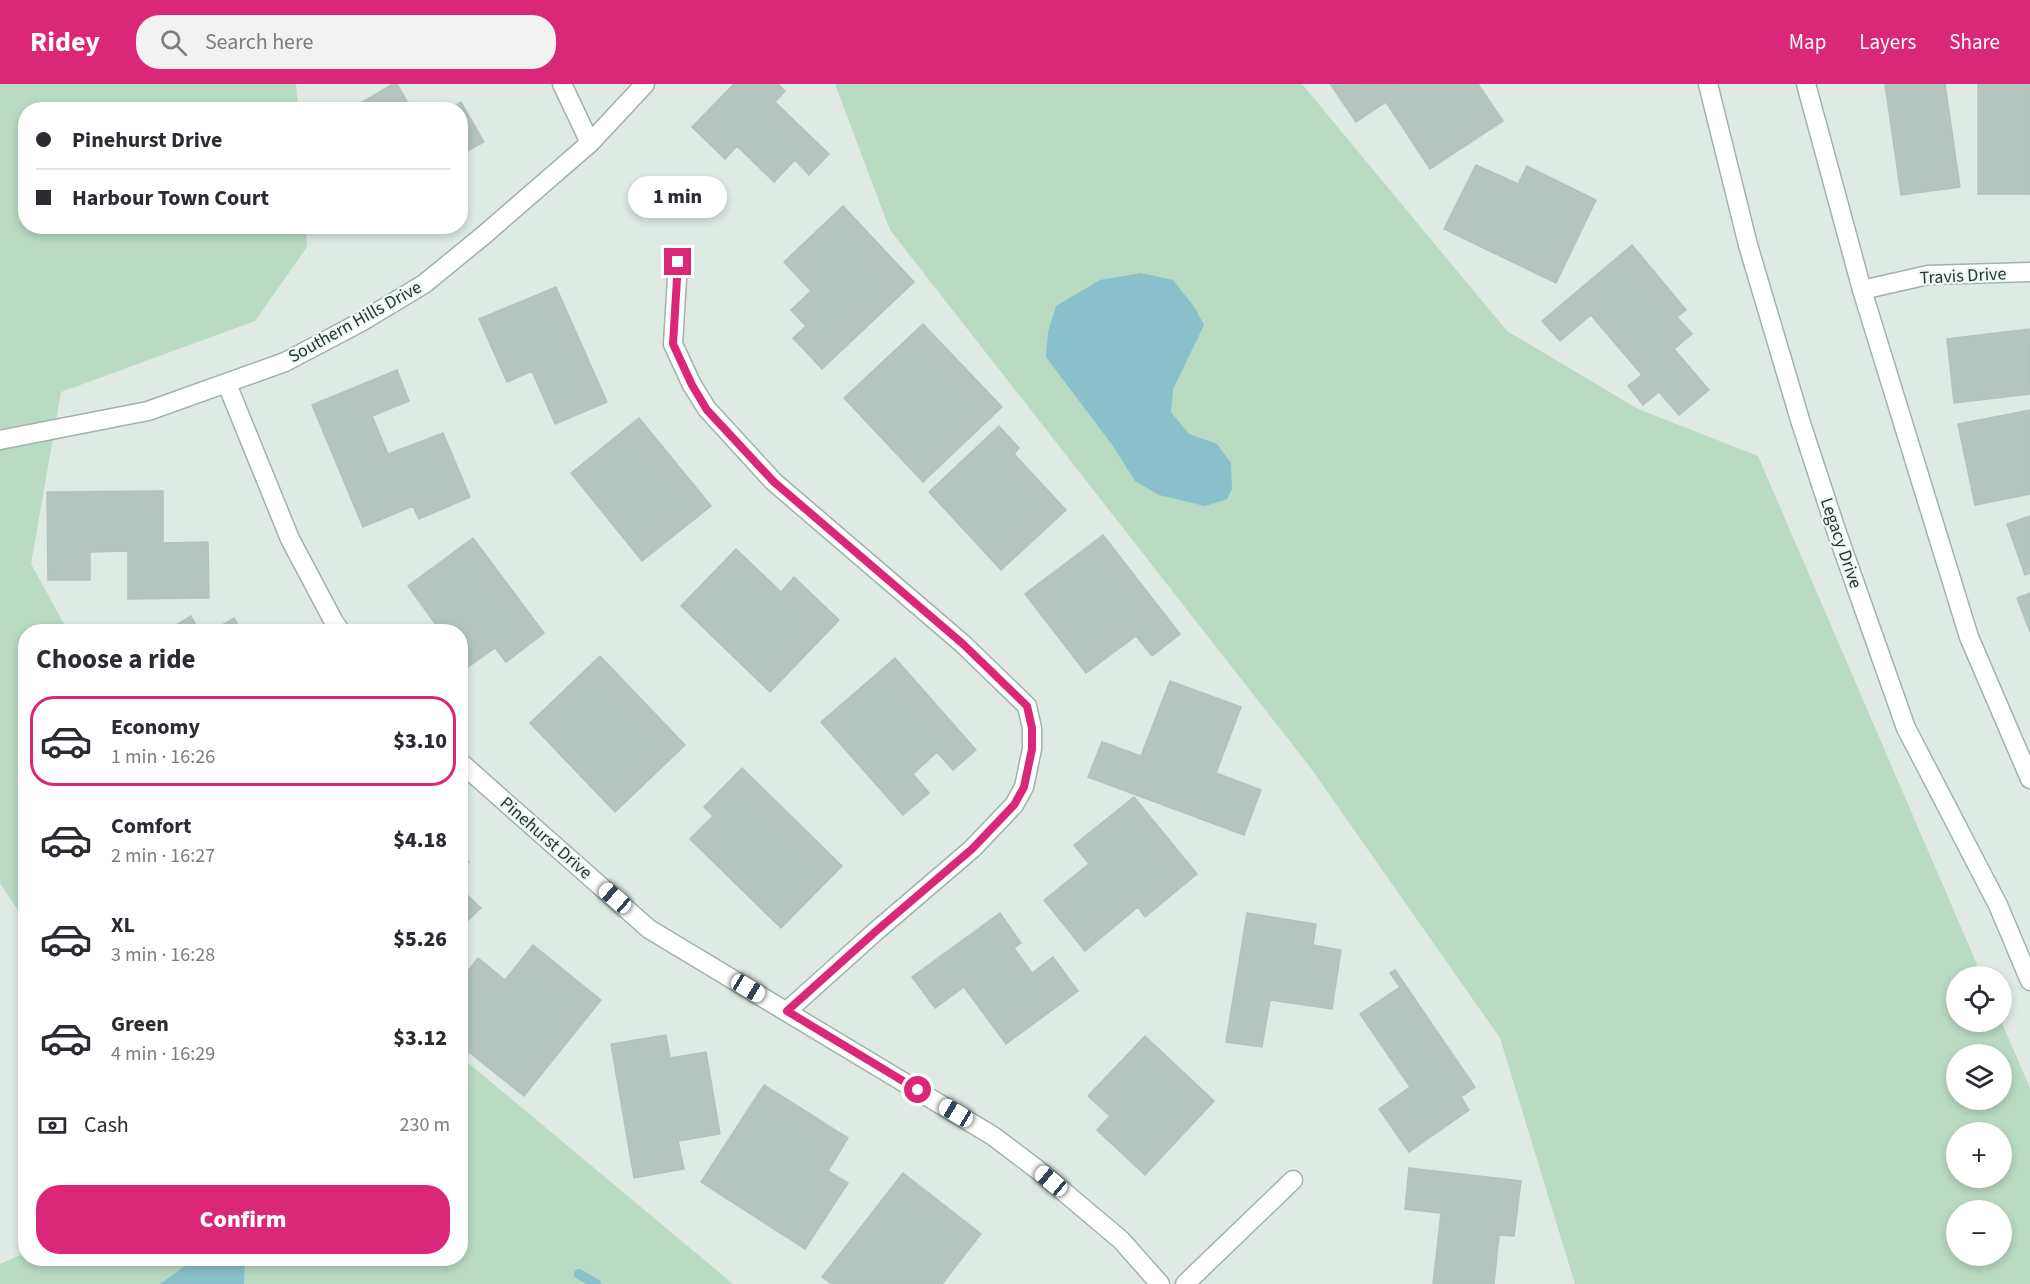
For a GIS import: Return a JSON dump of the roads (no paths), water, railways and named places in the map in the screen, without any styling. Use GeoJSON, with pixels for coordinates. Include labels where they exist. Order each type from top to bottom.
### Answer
{"type":"FeatureCollection","features":[{"type":"Feature","properties":{"kind":"street"},"geometry":{"type":"LineString","coordinates":[[562,84],[590,143]]}},
{"type":"Feature","properties":{"kind":"street","name":"Southern Hills Drive"},"geometry":{"type":"LineString","coordinates":[[0,440],[148,411],[285,362],[361,322],[424,284],[484,236],[590,143],[645,84]]}},
{"type":"Feature","properties":{"kind":"street","name":"Legacy Drive"},"geometry":{"type":"LineString","coordinates":[[1708,84],[1748,245],[1800,420],[1906,728],[1998,904],[2030,981]]}},
{"type":"Feature","properties":{"kind":"street"},"geometry":{"type":"LineString","coordinates":[[1806,84],[1862,290],[1969,637],[2030,779]]}},
{"type":"Feature","properties":{"kind":"street"},"geometry":{"type":"LineString","coordinates":[[678,262],[673,344],[692,385],[707,410],[774,482],[963,644],[1019,698],[1027,706],[1032,728],[1032,749],[1024,787],[1014,805],[972,849],[787,1011]]}},
{"type":"Feature","properties":{"kind":"street","name":"Travis Drive"},"geometry":{"type":"LineString","coordinates":[[1862,290],[1928,275],[2030,272]]}},
{"type":"Feature","properties":{"kind":"street"},"geometry":{"type":"LineString","coordinates":[[227,384],[290,539],[335,624]]}},
{"type":"Feature","properties":{"kind":"street","name":"Pinehurst Drive"},"geometry":{"type":"LineString","coordinates":[[468,769],[649,929],[993,1136],[1038,1170],[1120,1240],[1160,1284]]}},
{"type":"Feature","properties":{"kind":"street"},"geometry":{"type":"LineString","coordinates":[[1185,1284],[1293,1180]]}},
{"type":"Feature","properties":{"kind":"water"},"geometry":{"type":"Polygon","coordinates":[[[1141,273],[1173,280],[1195,308],[1204,325],[1173,389],[1171,412],[1189,434],[1217,444],[1231,463],[1232,489],[1227,499],[1205,506],[1159,495],[1135,481],[1113,446],[1046,357],[1048,332],[1056,306],[1100,280],[1141,273]]]}},
{"type":"Feature","properties":{"kind":"water"},"geometry":{"type":"Polygon","coordinates":[[[185,1266],[245,1266],[244,1284],[160,1284],[185,1266]]]}},
{"type":"Feature","properties":{"kind":"waterway"},"geometry":{"type":"LineString","coordinates":[[579,1274],[596,1284]]}}]}
